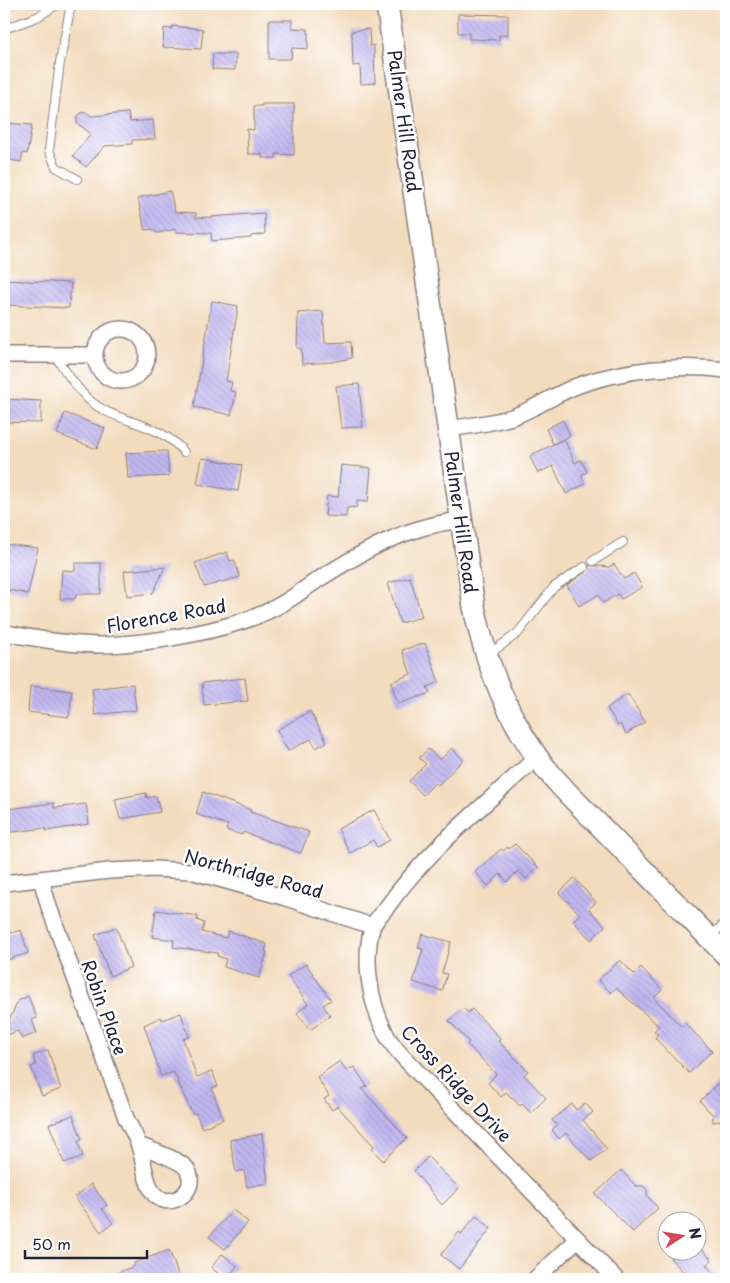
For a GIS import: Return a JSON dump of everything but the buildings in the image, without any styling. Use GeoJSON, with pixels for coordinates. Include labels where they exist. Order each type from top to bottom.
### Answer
{"type":"FeatureCollection","features":[{"type":"Feature","properties":{"kind":"main road","name":"Palmer Hill Road"},"geometry":{"type":"LineString","coordinates":[[387,4],[474,606],[486,656],[514,718],[537,757],[578,803],[726,955]]}},
{"type":"Feature","properties":{"kind":"street"},"geometry":{"type":"LineString","coordinates":[[4,355],[95,355]]}},
{"type":"Feature","properties":{"kind":"street"},"geometry":{"type":"LineString","coordinates":[[448,429],[514,416],[571,388],[626,373],[668,368],[705,367],[726,370]]}},
{"type":"Feature","properties":{"kind":"street","name":"Florence Road"},"geometry":{"type":"LineString","coordinates":[[4,633],[66,643],[102,645],[158,639],[216,628],[278,607],[318,580],[389,538],[413,529],[461,520]]}},
{"type":"Feature","properties":{"kind":"street","name":"Cross Ridge Drive"},"geometry":{"type":"LineString","coordinates":[[537,757],[425,860],[396,893],[372,926],[368,952],[370,982],[375,1009],[386,1034],[405,1059],[616,1279]]}},
{"type":"Feature","properties":{"kind":"street","name":"Northridge Road"},"geometry":{"type":"LineString","coordinates":[[4,883],[109,871],[154,869],[191,871],[282,897],[372,926]]}},
{"type":"Feature","properties":{"kind":"street","name":"Robin Place"},"geometry":{"type":"LineString","coordinates":[[41,879],[48,907],[126,1118],[139,1145]]}},
{"type":"Feature","properties":{"kind":"street"},"geometry":{"type":"LineString","coordinates":[[535,1279],[577,1240]]}},
{"type":"Feature","properties":{"kind":"lane"},"geometry":{"type":"LineString","coordinates":[[4,29],[37,17],[58,4]]}},
{"type":"Feature","properties":{"kind":"lane"},"geometry":{"type":"LineString","coordinates":[[71,4],[60,62],[49,150],[56,167],[77,179]]}},
{"type":"Feature","properties":{"kind":"lane"},"geometry":{"type":"LineString","coordinates":[[56,356],[88,399],[119,417],[151,427],[175,442],[184,452]]}},
{"type":"Feature","properties":{"kind":"lane"},"geometry":{"type":"LineString","coordinates":[[594,561],[624,542]]}},
{"type":"Feature","properties":{"kind":"lane"},"geometry":{"type":"LineString","coordinates":[[486,656],[518,633],[554,587],[584,567]]}},
{"type":"Feature","properties":{"kind":"lane"},"geometry":{"type":"LineString","coordinates":[[709,937],[726,923]]}}]}
